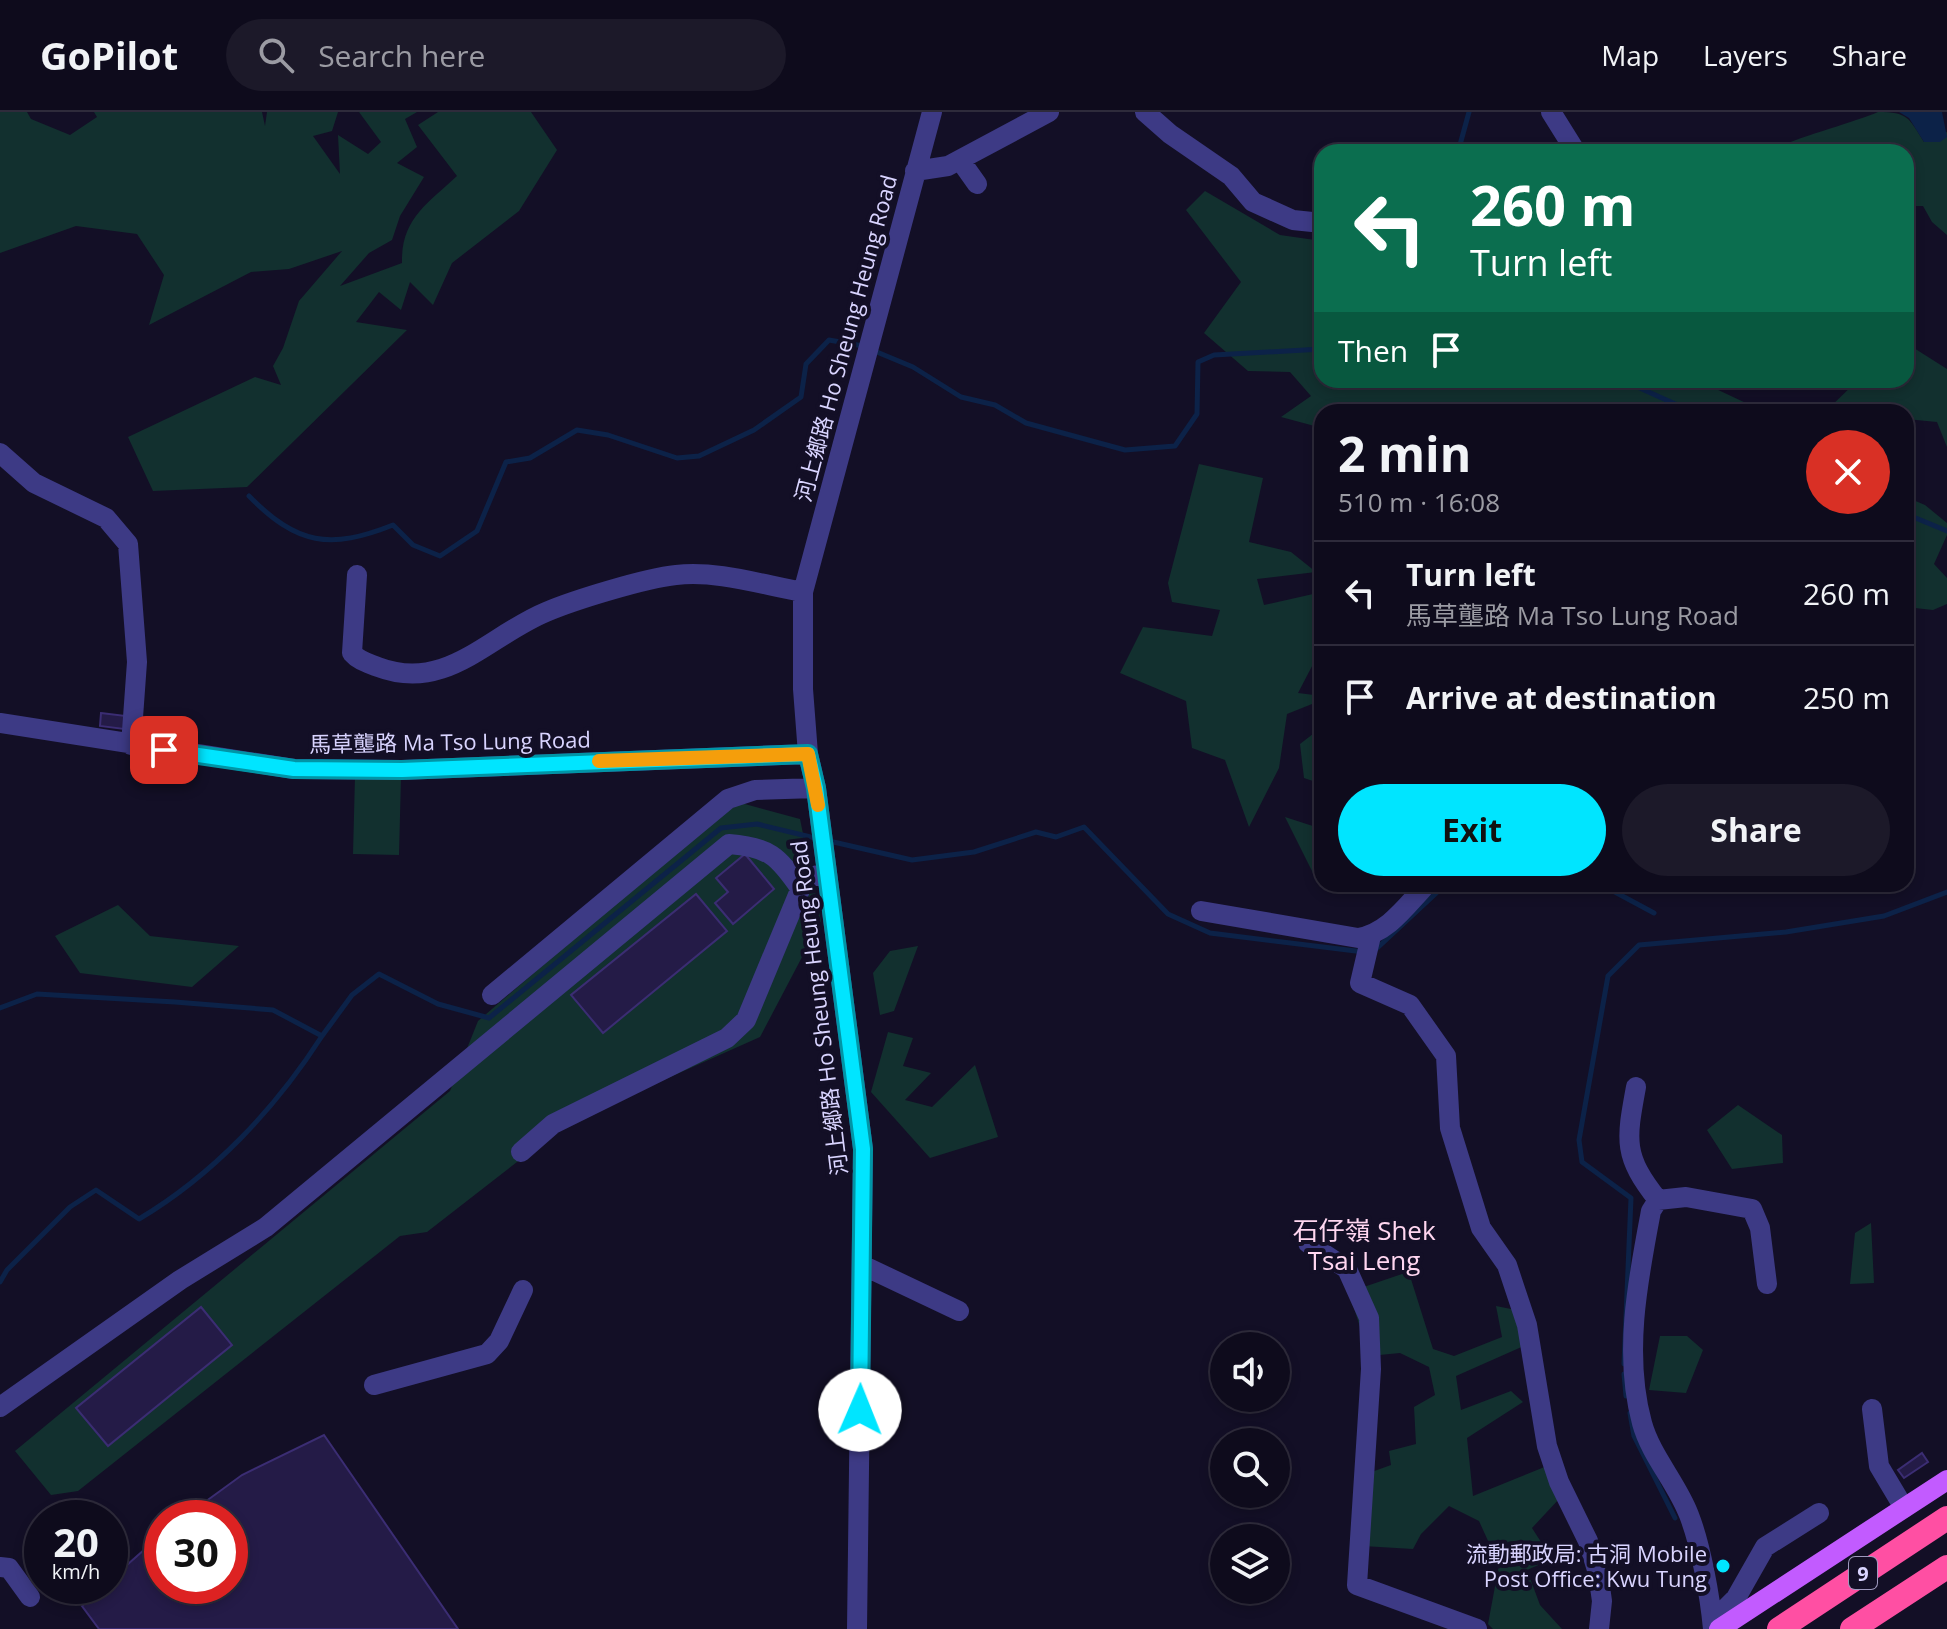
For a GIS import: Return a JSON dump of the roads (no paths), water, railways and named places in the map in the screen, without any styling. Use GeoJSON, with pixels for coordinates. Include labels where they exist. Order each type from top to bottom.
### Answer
{"type":"FeatureCollection","features":[{"type":"Feature","properties":{"kind":"highway","name":"9"},"geometry":{"type":"LineString","coordinates":[[1779,1629],[1947,1518]]}},
{"type":"Feature","properties":{"kind":"highway","name":"9"},"geometry":{"type":"LineString","coordinates":[[1852,1629],[1947,1567]]}},
{"type":"Feature","properties":{"kind":"main road"},"geometry":{"type":"LineString","coordinates":[[1715,1626],[1947,1480]]}},
{"type":"Feature","properties":{"kind":"street","name":"河上鄉路 Ho Sheung Heung Road"},"geometry":{"type":"LineString","coordinates":[[857,1629],[863,1149],[816,788],[808,754],[803,689],[803,592],[932,112]]}},
{"type":"Feature","properties":{"kind":"street"},"geometry":{"type":"LineString","coordinates":[[915,171],[948,166],[1049,112]]}},
{"type":"Feature","properties":{"kind":"street"},"geometry":{"type":"LineString","coordinates":[[1145,112],[1170,134],[1231,176],[1253,202],[1293,220],[1314,222]]}},
{"type":"Feature","properties":{"kind":"street"},"geometry":{"type":"LineString","coordinates":[[1551,112],[1571,144]]}},
{"type":"Feature","properties":{"kind":"street"},"geometry":{"type":"LineString","coordinates":[[960,160],[977,184]]}},
{"type":"Feature","properties":{"kind":"street"},"geometry":{"type":"LineString","coordinates":[[0,453],[34,483],[106,518],[128,544],[137,662],[131,745]]}},
{"type":"Feature","properties":{"kind":"street"},"geometry":{"type":"LineString","coordinates":[[357,575],[352,653],[357,659],[398,674],[416,675],[450,666],[545,612],[662,577],[704,574],[803,592]]}},
{"type":"Feature","properties":{"kind":"street","name":"馬草壟路 Ma Tso Lung Road"},"geometry":{"type":"LineString","coordinates":[[0,723],[294,769],[402,770],[808,754]]}},
{"type":"Feature","properties":{"kind":"street"},"geometry":{"type":"LineString","coordinates":[[492,995],[728,799],[755,790],[816,788]]}},
{"type":"Feature","properties":{"kind":"street"},"geometry":{"type":"LineString","coordinates":[[0,1407],[180,1280],[266,1227],[729,844],[752,846],[779,857],[800,888]]}},
{"type":"Feature","properties":{"kind":"street"},"geometry":{"type":"LineString","coordinates":[[521,1152],[553,1124],[727,1038],[737,1029],[746,1020],[805,878],[827,873]]}},
{"type":"Feature","properties":{"kind":"street"},"geometry":{"type":"LineString","coordinates":[[1201,911],[1358,938],[1371,936],[1385,928],[1419,892]]}},
{"type":"Feature","properties":{"kind":"street"},"geometry":{"type":"LineString","coordinates":[[1371,936],[1360,983],[1410,1005],[1446,1056],[1450,1128],[1481,1228],[1507,1265],[1527,1325],[1547,1446],[1559,1482],[1588,1541],[1598,1573],[1602,1601],[1599,1629]]}},
{"type":"Feature","properties":{"kind":"street"},"geometry":{"type":"LineString","coordinates":[[1636,1087],[1627,1133],[1628,1150],[1636,1172],[1658,1200]]}},
{"type":"Feature","properties":{"kind":"street"},"geometry":{"type":"LineString","coordinates":[[1658,1200],[1686,1197],[1752,1209],[1760,1228],[1767,1284]]}},
{"type":"Feature","properties":{"kind":"street"},"geometry":{"type":"LineString","coordinates":[[1658,1200],[1651,1211],[1636,1314],[1633,1350],[1637,1403],[1643,1427],[1689,1515],[1715,1626]]}},
{"type":"Feature","properties":{"kind":"street"},"geometry":{"type":"LineString","coordinates":[[1308,1243],[1347,1269],[1369,1318],[1371,1369],[1357,1585],[1477,1629]]}},
{"type":"Feature","properties":{"kind":"street"},"geometry":{"type":"LineString","coordinates":[[862,1265],[959,1311]]}},
{"type":"Feature","properties":{"kind":"street"},"geometry":{"type":"LineString","coordinates":[[374,1385],[487,1354],[499,1341],[523,1290]]}},
{"type":"Feature","properties":{"kind":"street"},"geometry":{"type":"LineString","coordinates":[[1872,1409],[1879,1466],[1904,1508]]}},
{"type":"Feature","properties":{"kind":"street"},"geometry":{"type":"LineString","coordinates":[[1715,1626],[1736,1598],[1765,1547],[1819,1513]]}},
{"type":"Feature","properties":{"kind":"street"},"geometry":{"type":"LineString","coordinates":[[0,1567],[9,1568],[24,1589]]}},
{"type":"Feature","properties":{"kind":"water"},"geometry":{"type":"Polygon","coordinates":[[[1899,112],[1942,112],[1947,137],[1940,142],[1924,142],[1909,118],[1899,112]]]}},
{"type":"Feature","properties":{"kind":"waterway"},"geometry":{"type":"LineString","coordinates":[[1460,144],[1469,112]]}},
{"type":"Feature","properties":{"kind":"waterway"},"geometry":{"type":"LineString","coordinates":[[249,496],[283,525],[299,533],[332,540],[351,538],[393,525],[413,545],[440,556],[477,531],[506,462],[530,458],[577,430],[608,435],[677,458],[699,456],[754,430],[801,397],[806,364],[829,340],[863,346]]}},
{"type":"Feature","properties":{"kind":"waterway"},"geometry":{"type":"LineString","coordinates":[[872,350],[913,367],[961,397],[995,405],[1026,423],[1125,450],[1175,446],[1197,414],[1198,362],[1214,355],[1314,349]]}},
{"type":"Feature","properties":{"kind":"waterway"},"geometry":{"type":"LineString","coordinates":[[1640,388],[1675,404]]}},
{"type":"Feature","properties":{"kind":"waterway"},"geometry":{"type":"LineString","coordinates":[[1914,517],[1947,531]]}},
{"type":"Feature","properties":{"kind":"waterway"},"geometry":{"type":"LineString","coordinates":[[0,1008],[37,994],[273,1010],[322,1036],[352,995],[379,974],[438,1004],[489,1018],[721,828],[757,824],[819,839]]}},
{"type":"Feature","properties":{"kind":"waterway"},"geometry":{"type":"LineString","coordinates":[[829,841],[912,860],[974,852],[1036,832],[1056,837],[1084,827],[1168,914],[1210,933],[1364,952]]}},
{"type":"Feature","properties":{"kind":"waterway"},"geometry":{"type":"LineString","coordinates":[[1374,951],[1437,892]]}},
{"type":"Feature","properties":{"kind":"waterway"},"geometry":{"type":"LineString","coordinates":[[1615,892],[1654,913]]}},
{"type":"Feature","properties":{"kind":"waterway"},"geometry":{"type":"LineString","coordinates":[[1624,1364],[1631,1198],[1582,1162],[1579,1140],[1608,976],[1639,945],[1786,932],[1884,916],[1947,892]]}},
{"type":"Feature","properties":{"kind":"waterway"},"geometry":{"type":"LineString","coordinates":[[0,1282],[7,1270],[70,1207],[96,1190],[139,1219],[192,1182],[263,1114],[322,1036]]}},
{"type":"Feature","properties":{"kind":"waterway"},"geometry":{"type":"LineString","coordinates":[[1624,1374],[1626,1396]]}},
{"type":"Feature","properties":{"kind":"waterway"},"geometry":{"type":"LineString","coordinates":[[1630,1413],[1634,1436],[1675,1518]]}},
{"type":"Feature","properties":{"kind":"place","name":"流動郵政局: 古洞 Mobile Post Office: Kwu Tung"},"geometry":{"type":"Point","coordinates":[1723,1566]}},
{"type":"Feature","properties":{"kind":"district","name":"石仔嶺 Shek Tsai Leng"},"geometry":{"type":"Point","coordinates":[1364,1245]}}]}
